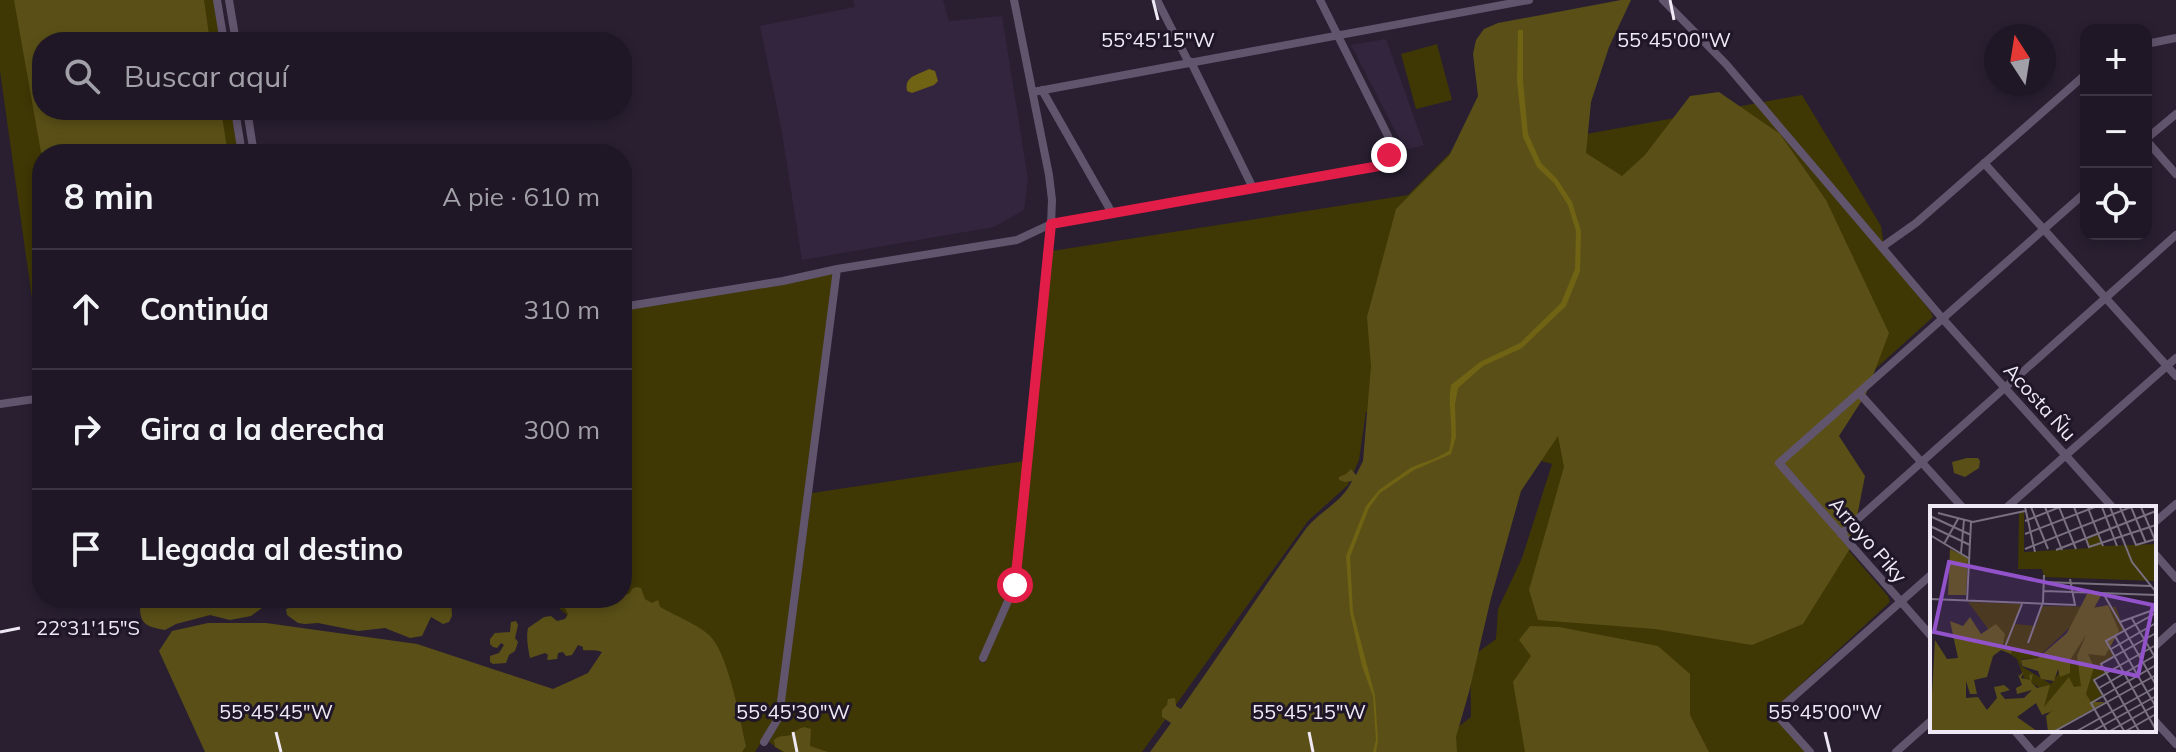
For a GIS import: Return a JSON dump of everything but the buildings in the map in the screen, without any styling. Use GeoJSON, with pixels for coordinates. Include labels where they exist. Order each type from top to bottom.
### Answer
{"type":"FeatureCollection","features":[{"type":"Feature","properties":{"kind":"street"},"geometry":{"type":"LineString","coordinates":[[217,0],[222,32]]}},
{"type":"Feature","properties":{"kind":"street"},"geometry":{"type":"LineString","coordinates":[[229,0],[234,32]]}},
{"type":"Feature","properties":{"kind":"street"},"geometry":{"type":"LineString","coordinates":[[983,658],[1015,585],[1051,224],[1052,200],[1038,91],[1014,0]]}},
{"type":"Feature","properties":{"kind":"street"},"geometry":{"type":"LineString","coordinates":[[1157,0],[1253,188]]}},
{"type":"Feature","properties":{"kind":"street"},"geometry":{"type":"LineString","coordinates":[[632,305],[1017,240],[1051,224],[1379,166],[1385,163],[1391,146],[1388,136],[1320,0]]}},
{"type":"Feature","properties":{"kind":"street"},"geometry":{"type":"LineString","coordinates":[[1038,91],[1337,35],[1479,4],[1529,0]]}},
{"type":"Feature","properties":{"kind":"street","name":"Acosta Ñu"},"geometry":{"type":"LineString","coordinates":[[1663,0],[1726,64],[1942,318],[2111,506]]}},
{"type":"Feature","properties":{"kind":"street"},"geometry":{"type":"LineString","coordinates":[[2152,43],[2176,38]]}},
{"type":"Feature","properties":{"kind":"street"},"geometry":{"type":"LineString","coordinates":[[1882,247],[1916,223],[2080,79]]}},
{"type":"Feature","properties":{"kind":"street"},"geometry":{"type":"LineString","coordinates":[[1038,91],[1112,213]]}},
{"type":"Feature","properties":{"kind":"street"},"geometry":{"type":"LineString","coordinates":[[2152,135],[2176,114]]}},
{"type":"Feature","properties":{"kind":"street"},"geometry":{"type":"LineString","coordinates":[[237,120],[240,144]]}},
{"type":"Feature","properties":{"kind":"street"},"geometry":{"type":"LineString","coordinates":[[249,120],[252,144]]}},
{"type":"Feature","properties":{"kind":"street"},"geometry":{"type":"LineString","coordinates":[[2152,147],[2176,174]]}},
{"type":"Feature","properties":{"kind":"street"},"geometry":{"type":"LineString","coordinates":[[1984,163],[2176,376]]}},
{"type":"Feature","properties":{"kind":"street"},"geometry":{"type":"LineString","coordinates":[[1961,506],[1859,393],[2080,197]]}},
{"type":"Feature","properties":{"kind":"street"},"geometry":{"type":"LineString","coordinates":[[1841,534],[2176,235]]}},
{"type":"Feature","properties":{"kind":"street"},"geometry":{"type":"LineString","coordinates":[[764,742],[779,717],[837,269]]}},
{"type":"Feature","properties":{"kind":"street"},"geometry":{"type":"LineString","coordinates":[[2008,506],[2176,358]]}},
{"type":"Feature","properties":{"kind":"street","name":"Arroyo Piky"},"geometry":{"type":"LineString","coordinates":[[1859,393],[1779,463],[1930,635]]}},
{"type":"Feature","properties":{"kind":"street"},"geometry":{"type":"LineString","coordinates":[[0,404],[32,399]]}},
{"type":"Feature","properties":{"kind":"street"},"geometry":{"type":"LineString","coordinates":[[2156,521],[2176,504]]}},
{"type":"Feature","properties":{"kind":"street"},"geometry":{"type":"LineString","coordinates":[[2156,555],[2176,578]]}},
{"type":"Feature","properties":{"kind":"street"},"geometry":{"type":"LineString","coordinates":[[1810,752],[1775,713],[1930,576]]}},
{"type":"Feature","properties":{"kind":"street"},"geometry":{"type":"LineString","coordinates":[[2156,645],[2176,627]]}},
{"type":"Feature","properties":{"kind":"street"},"geometry":{"type":"LineString","coordinates":[[1896,752],[1930,722]]}},
{"type":"Feature","properties":{"kind":"street"},"geometry":{"type":"LineString","coordinates":[[2156,723],[2175,748]]}},
{"type":"Feature","properties":{"kind":"street"},"geometry":{"type":"LineString","coordinates":[[2016,732],[2035,752],[2060,732]]}},
{"type":"Feature","properties":{"kind":"shaded area"},"geometry":{"type":"Polygon","coordinates":[[[0,0],[215,0],[220,32],[32,32],[32,120],[235,120],[238,144],[32,144],[32,299],[0,71],[0,0]]]}},
{"type":"Feature","properties":{"kind":"shaded area"},"geometry":{"type":"Polygon","coordinates":[[[14,0],[204,0],[209,32],[32,32],[32,102],[14,0]]]}},
{"type":"Feature","properties":{"kind":"shaded area"},"geometry":{"type":"Polygon","coordinates":[[[853,0],[943,0],[949,21],[1002,16],[1028,179],[1024,210],[994,227],[802,260],[781,127],[760,26],[855,7],[853,0]]]}},
{"type":"Feature","properties":{"kind":"shaded area"},"geometry":{"type":"Polygon","coordinates":[[[1631,0],[1609,47],[1591,102],[1586,153],[1622,176],[1645,155],[1690,96],[1719,92],[1780,134],[1826,200],[1889,333],[1866,394],[1839,436],[1865,476],[1851,547],[1803,624],[1752,645],[1655,629],[1538,620],[1529,590],[1564,467],[1558,436],[1521,491],[1456,737],[1457,752],[1150,752],[1171,723],[1162,717],[1168,699],[1175,698],[1176,706],[1181,709],[1305,530],[1348,489],[1352,481],[1345,482],[1339,477],[1351,469],[1356,475],[1363,461],[1371,366],[1367,317],[1396,209],[1449,156],[1478,96],[1473,54],[1476,40],[1484,29],[1498,23],[1631,0]]]}},
{"type":"Feature","properties":{"kind":"shaded area"},"geometry":{"type":"Polygon","coordinates":[[[1518,30],[1523,30],[1523,81],[1528,134],[1541,163],[1557,179],[1572,202],[1581,231],[1580,271],[1566,306],[1522,348],[1483,366],[1458,388],[1456,437],[1451,454],[1414,470],[1380,493],[1369,508],[1350,557],[1353,612],[1375,696],[1378,740],[1376,752],[1373,752],[1376,740],[1373,696],[1362,666],[1350,612],[1346,556],[1366,506],[1379,490],[1412,467],[1449,451],[1451,385],[1480,362],[1520,343],[1561,303],[1575,269],[1576,231],[1568,205],[1554,183],[1537,167],[1523,137],[1517,81],[1518,30]]]}},
{"type":"Feature","properties":{"kind":"shaded area"},"geometry":{"type":"Polygon","coordinates":[[[1386,39],[1424,145],[1405,150],[1351,45],[1386,39]]]}},
{"type":"Feature","properties":{"kind":"shaded area"},"geometry":{"type":"Polygon","coordinates":[[[1437,44],[1452,100],[1416,109],[1401,54],[1437,44]]]}},
{"type":"Feature","properties":{"kind":"shaded area"},"geometry":{"type":"Polygon","coordinates":[[[929,69],[935,71],[938,81],[934,85],[912,93],[907,91],[910,79],[929,69]]]}},
{"type":"Feature","properties":{"kind":"shaded area"},"geometry":{"type":"Polygon","coordinates":[[[1802,95],[1881,226],[1888,257],[1933,317],[1777,458],[1777,467],[1890,602],[1773,710],[1773,714],[1805,752],[1431,752],[1433,746],[1471,717],[1470,658],[1496,639],[1498,609],[1522,558],[1552,464],[1366,412],[1359,460],[1348,485],[1308,521],[1142,752],[782,752],[769,742],[782,716],[812,493],[1024,461],[1011,584],[979,661],[985,663],[1018,584],[1052,251],[1408,195],[1468,135],[1525,145],[1802,95]]]}},
{"type":"Feature","properties":{"kind":"shaded area"},"geometry":{"type":"Polygon","coordinates":[[[35,120],[223,120],[226,144],[40,144],[35,120]]]}},
{"type":"Feature","properties":{"kind":"shaded area"},"geometry":{"type":"Polygon","coordinates":[[[833,273],[776,720],[755,752],[718,752],[559,608],[632,608],[632,308],[833,273]]]}},
{"type":"Feature","properties":{"kind":"shaded area"},"geometry":{"type":"Polygon","coordinates":[[[1978,458],[1979,468],[1965,477],[1954,473],[1952,462],[1978,458]]]}},
{"type":"Feature","properties":{"kind":"shaded area"},"geometry":{"type":"Polygon","coordinates":[[[633,588],[641,588],[645,599],[652,603],[658,600],[660,607],[698,627],[716,644],[737,704],[746,746],[742,752],[205,752],[159,651],[172,631],[208,623],[266,623],[417,644],[553,689],[588,673],[602,652],[583,650],[578,645],[572,655],[558,653],[557,659],[547,660],[545,653],[530,658],[528,628],[544,617],[551,616],[557,621],[565,619],[568,614],[565,608],[632,608],[633,588]]]}},
{"type":"Feature","properties":{"kind":"shaded area"},"geometry":{"type":"Polygon","coordinates":[[[140,608],[262,608],[251,616],[230,620],[210,615],[165,630],[150,626],[140,614],[140,608]]]}},
{"type":"Feature","properties":{"kind":"shaded area"},"geometry":{"type":"Polygon","coordinates":[[[452,608],[452,616],[449,622],[443,624],[431,617],[422,636],[410,638],[385,628],[358,631],[318,623],[298,623],[287,615],[286,609],[452,608]]]}},
{"type":"Feature","properties":{"kind":"shaded area"},"geometry":{"type":"Polygon","coordinates":[[[516,621],[515,638],[518,642],[515,651],[506,663],[493,664],[490,656],[499,653],[504,645],[501,643],[497,648],[493,647],[490,639],[495,633],[510,632],[511,622],[516,621]]]}},
{"type":"Feature","properties":{"kind":"shaded area"},"geometry":{"type":"Polygon","coordinates":[[[1530,626],[1559,627],[1658,646],[1690,674],[1690,715],[1709,752],[1525,752],[1513,682],[1531,656],[1519,640],[1530,626]]]}},
{"type":"Feature","properties":{"kind":"shaded area"},"geometry":{"type":"Polygon","coordinates":[[[804,727],[811,729],[810,746],[828,752],[785,752],[775,747],[776,738],[804,727]]]}},
{"type":"Feature","properties":{"kind":"route"},"geometry":{"type":"LineString","coordinates":[[1015,585],[1051,224],[1379,166],[1385,163],[1389,155]]}}]}
